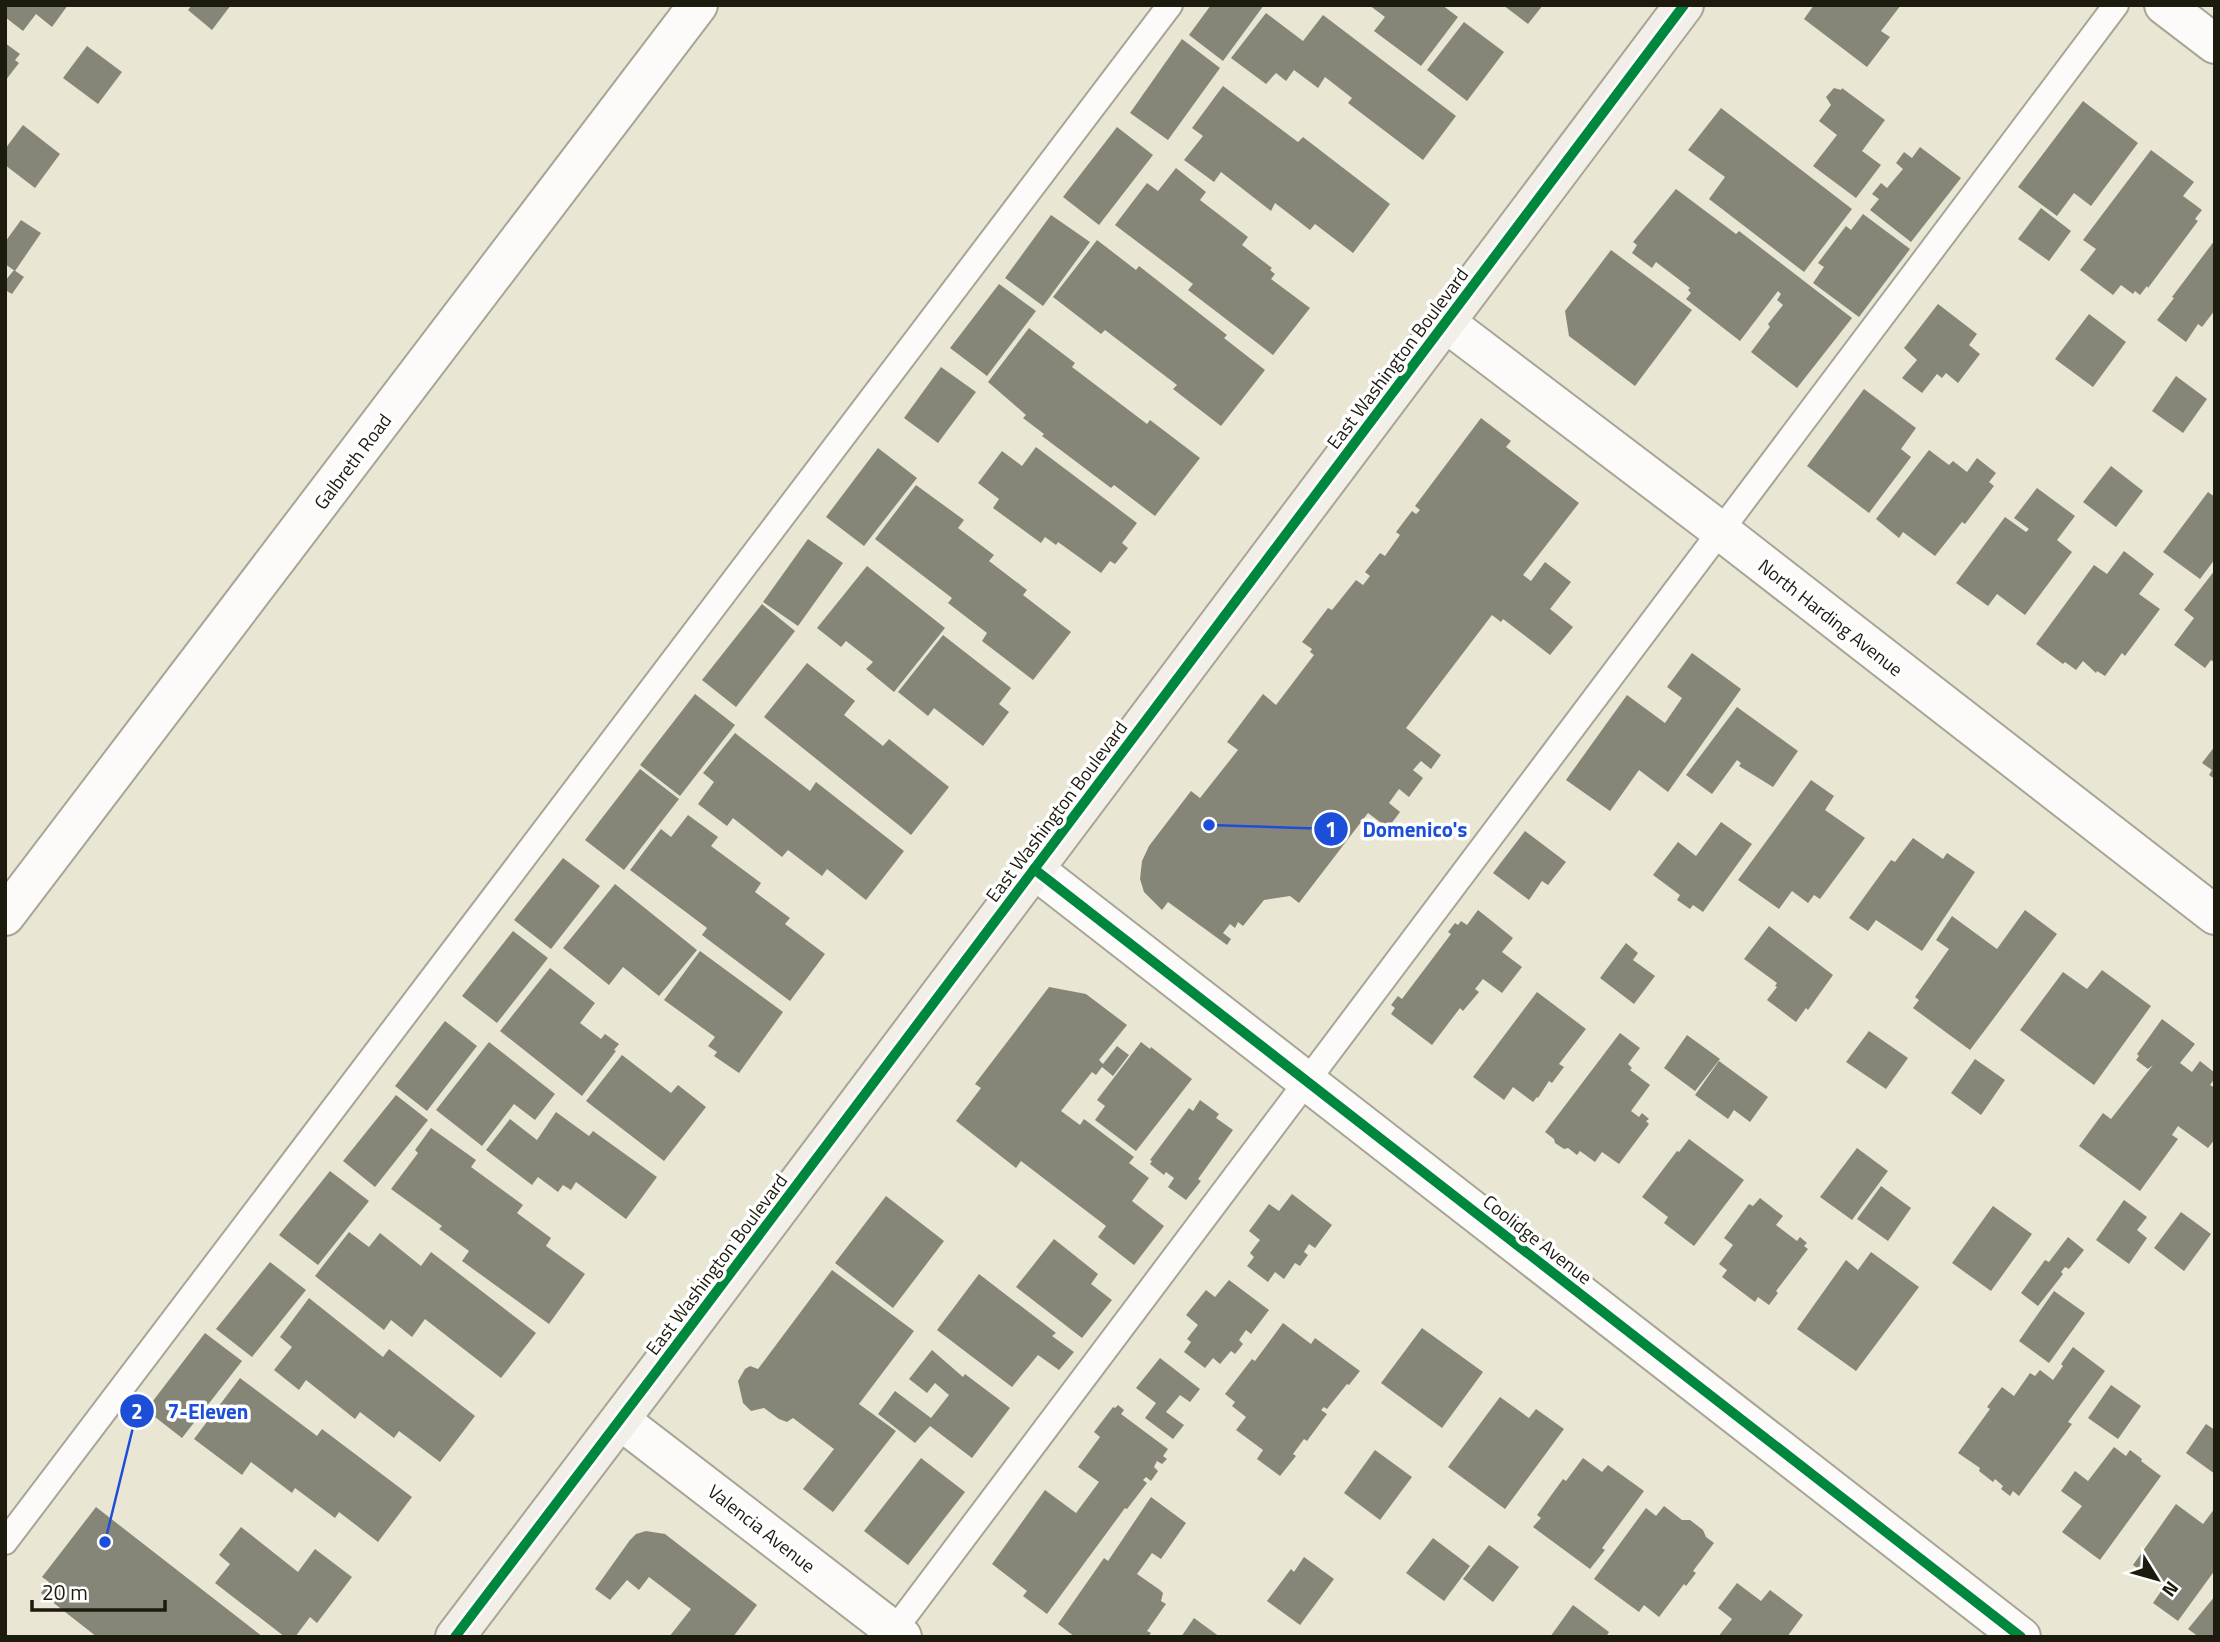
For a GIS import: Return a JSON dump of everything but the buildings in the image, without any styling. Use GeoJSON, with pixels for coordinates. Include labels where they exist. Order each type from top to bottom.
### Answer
{"type":"FeatureCollection","features":[{"type":"Feature","properties":{"kind":"main road","name":"East Washington Boulevard"},"geometry":{"type":"LineString","coordinates":[[455,1637],[1684,5]]}},
{"type":"Feature","properties":{"kind":"street","name":"Galbreth Road"},"geometry":{"type":"LineString","coordinates":[[5,916],[698,5]]}},
{"type":"Feature","properties":{"kind":"street"},"geometry":{"type":"LineString","coordinates":[[2164,5],[2215,44]]}},
{"type":"Feature","properties":{"kind":"street","name":"North Harding Avenue"},"geometry":{"type":"LineString","coordinates":[[1445,322],[1722,532],[2215,915]]}},
{"type":"Feature","properties":{"kind":"street","name":"Coolidge Avenue"},"geometry":{"type":"LineString","coordinates":[[1034,869],[2021,1637]]}},
{"type":"Feature","properties":{"kind":"street","name":"Valencia Avenue"},"geometry":{"type":"LineString","coordinates":[[620,1420],[895,1635]]}},
{"type":"Feature","properties":{"kind":"lane"},"geometry":{"type":"LineString","coordinates":[[5,1542],[1170,5]]}},
{"type":"Feature","properties":{"kind":"lane"},"geometry":{"type":"LineString","coordinates":[[895,1635],[2116,5]]}},
{"type":"Feature","properties":{"kind":"cycle path"},"geometry":{"type":"LineString","coordinates":[[455,1637],[1684,5]]}},
{"type":"Feature","properties":{"kind":"cycle path"},"geometry":{"type":"LineString","coordinates":[[1034,869],[2021,1637]]}},
{"type":"Feature","properties":{"kind":"place","name":"Domenico's"},"geometry":{"type":"Point","coordinates":[1209,825]}},
{"type":"Feature","properties":{"kind":"place","name":"7-Eleven"},"geometry":{"type":"Point","coordinates":[105,1542]}}]}
